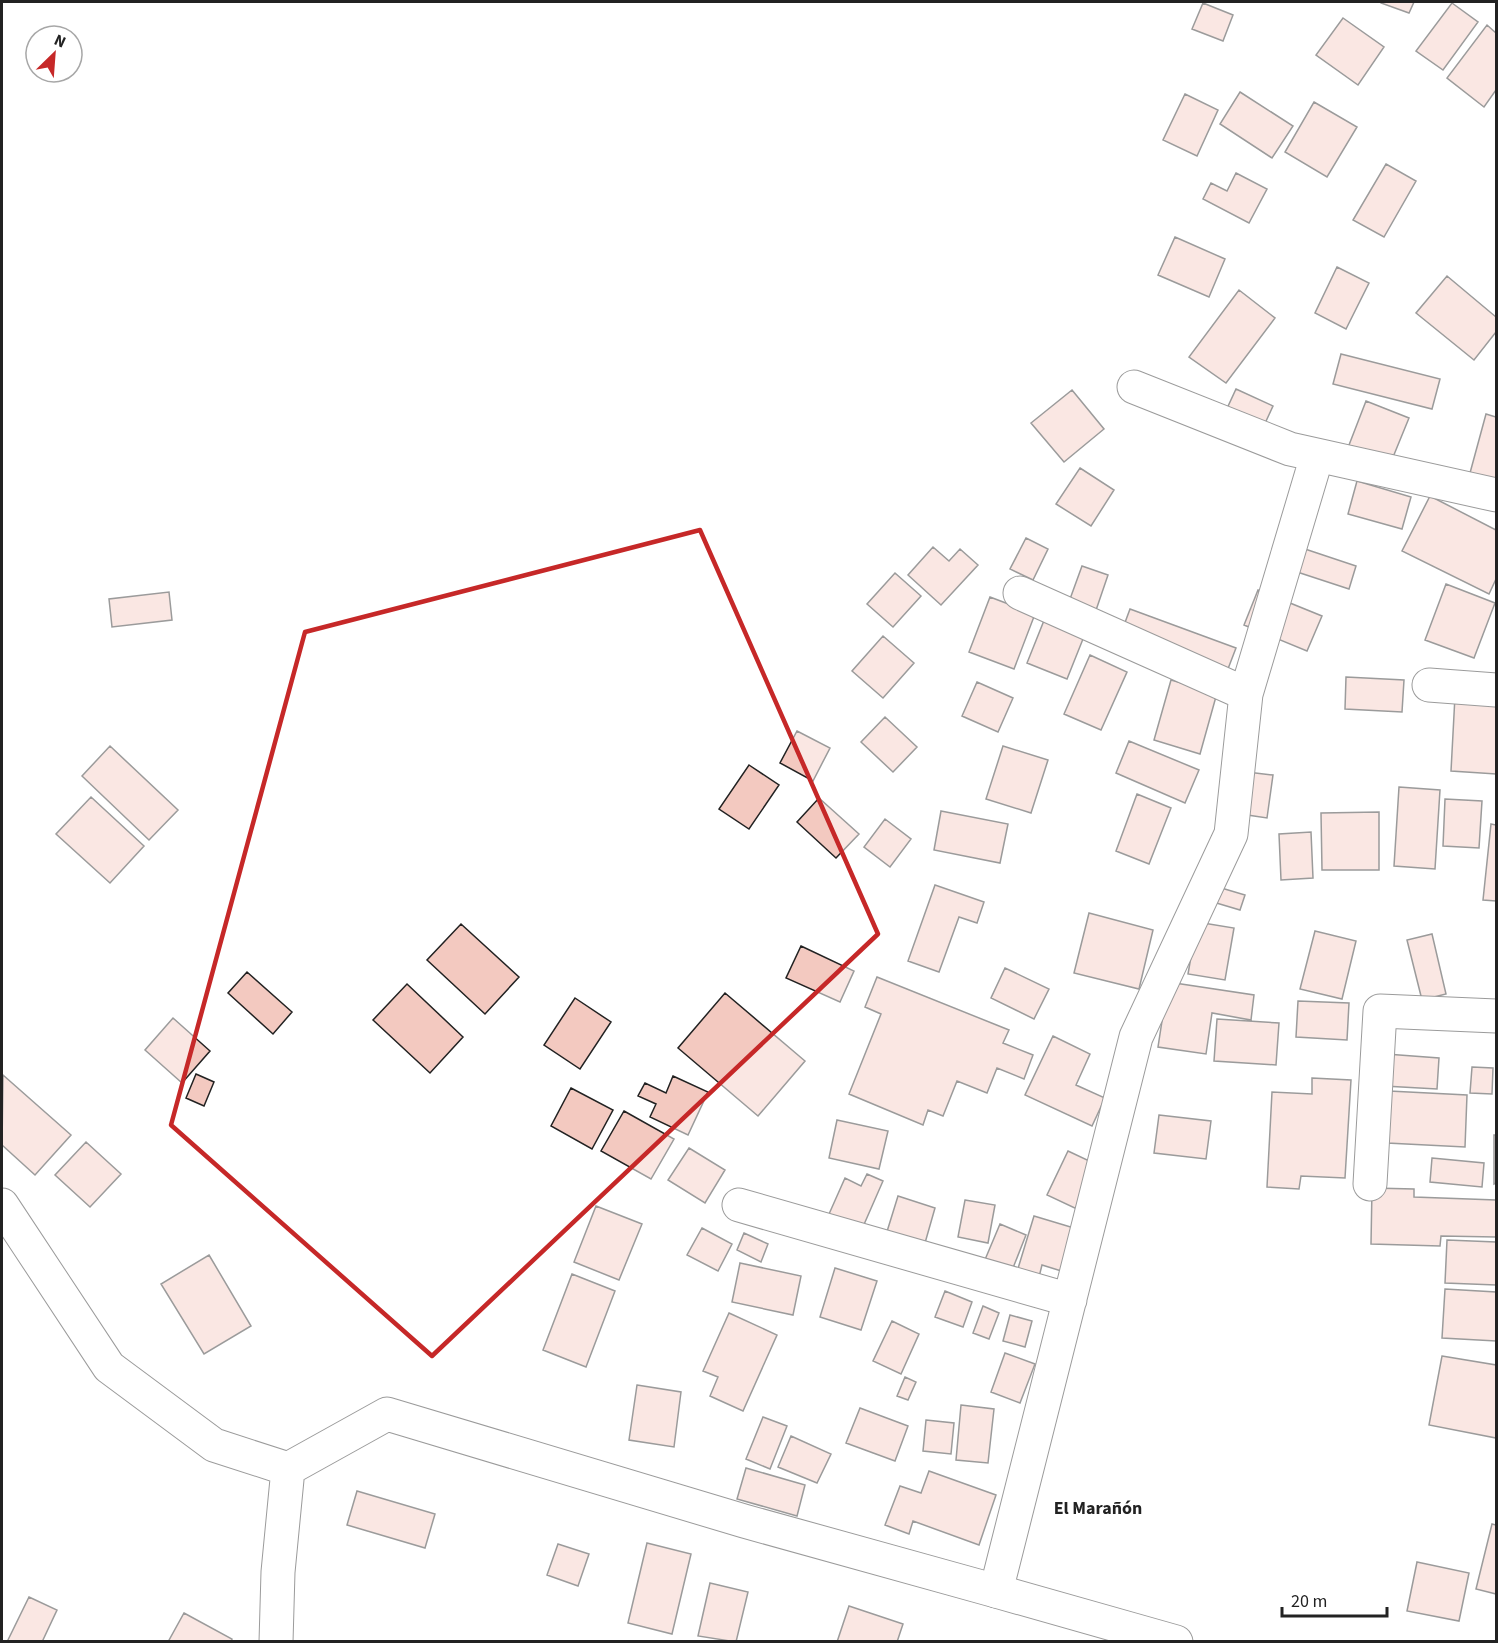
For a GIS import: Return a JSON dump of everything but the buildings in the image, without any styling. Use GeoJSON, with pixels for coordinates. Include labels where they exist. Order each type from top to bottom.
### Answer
{"type":"FeatureCollection","features":[{"type":"Feature","properties":{"kind":"street"},"geometry":{"type":"LineString","coordinates":[[1134,387],[1290,450],[1497,495]]}},
{"type":"Feature","properties":{"kind":"street"},"geometry":{"type":"LineString","coordinates":[[996,1591],[1136,1037],[1231,834],[1246,694],[1317,456]]}},
{"type":"Feature","properties":{"kind":"street"},"geometry":{"type":"LineString","coordinates":[[1020,594],[1246,694]]}},
{"type":"Feature","properties":{"kind":"street"},"geometry":{"type":"LineString","coordinates":[[1429,685],[1497,690]]}},
{"type":"Feature","properties":{"kind":"street"},"geometry":{"type":"LineString","coordinates":[[1370,1184],[1380,1011],[1497,1016]]}},
{"type":"Feature","properties":{"kind":"street"},"geometry":{"type":"LineString","coordinates":[[2,1205],[109,1367],[214,1445],[288,1469],[387,1414],[744,1521],[1176,1641]]}},
{"type":"Feature","properties":{"kind":"street"},"geometry":{"type":"LineString","coordinates":[[740,1205],[1070,1300]]}},
{"type":"Feature","properties":{"kind":"street"},"geometry":{"type":"LineString","coordinates":[[276,1641],[278,1572],[288,1469]]}},
{"type":"Feature","properties":{"kind":"highlighted area"},"geometry":{"type":"Polygon","coordinates":[[[700,530],[878,934],[432,1356],[171,1125],[305,632],[700,530]]]}},
{"type":"Feature","properties":{"kind":"district","name":"El Marañón"},"geometry":{"type":"Point","coordinates":[1098,1508]}}]}
